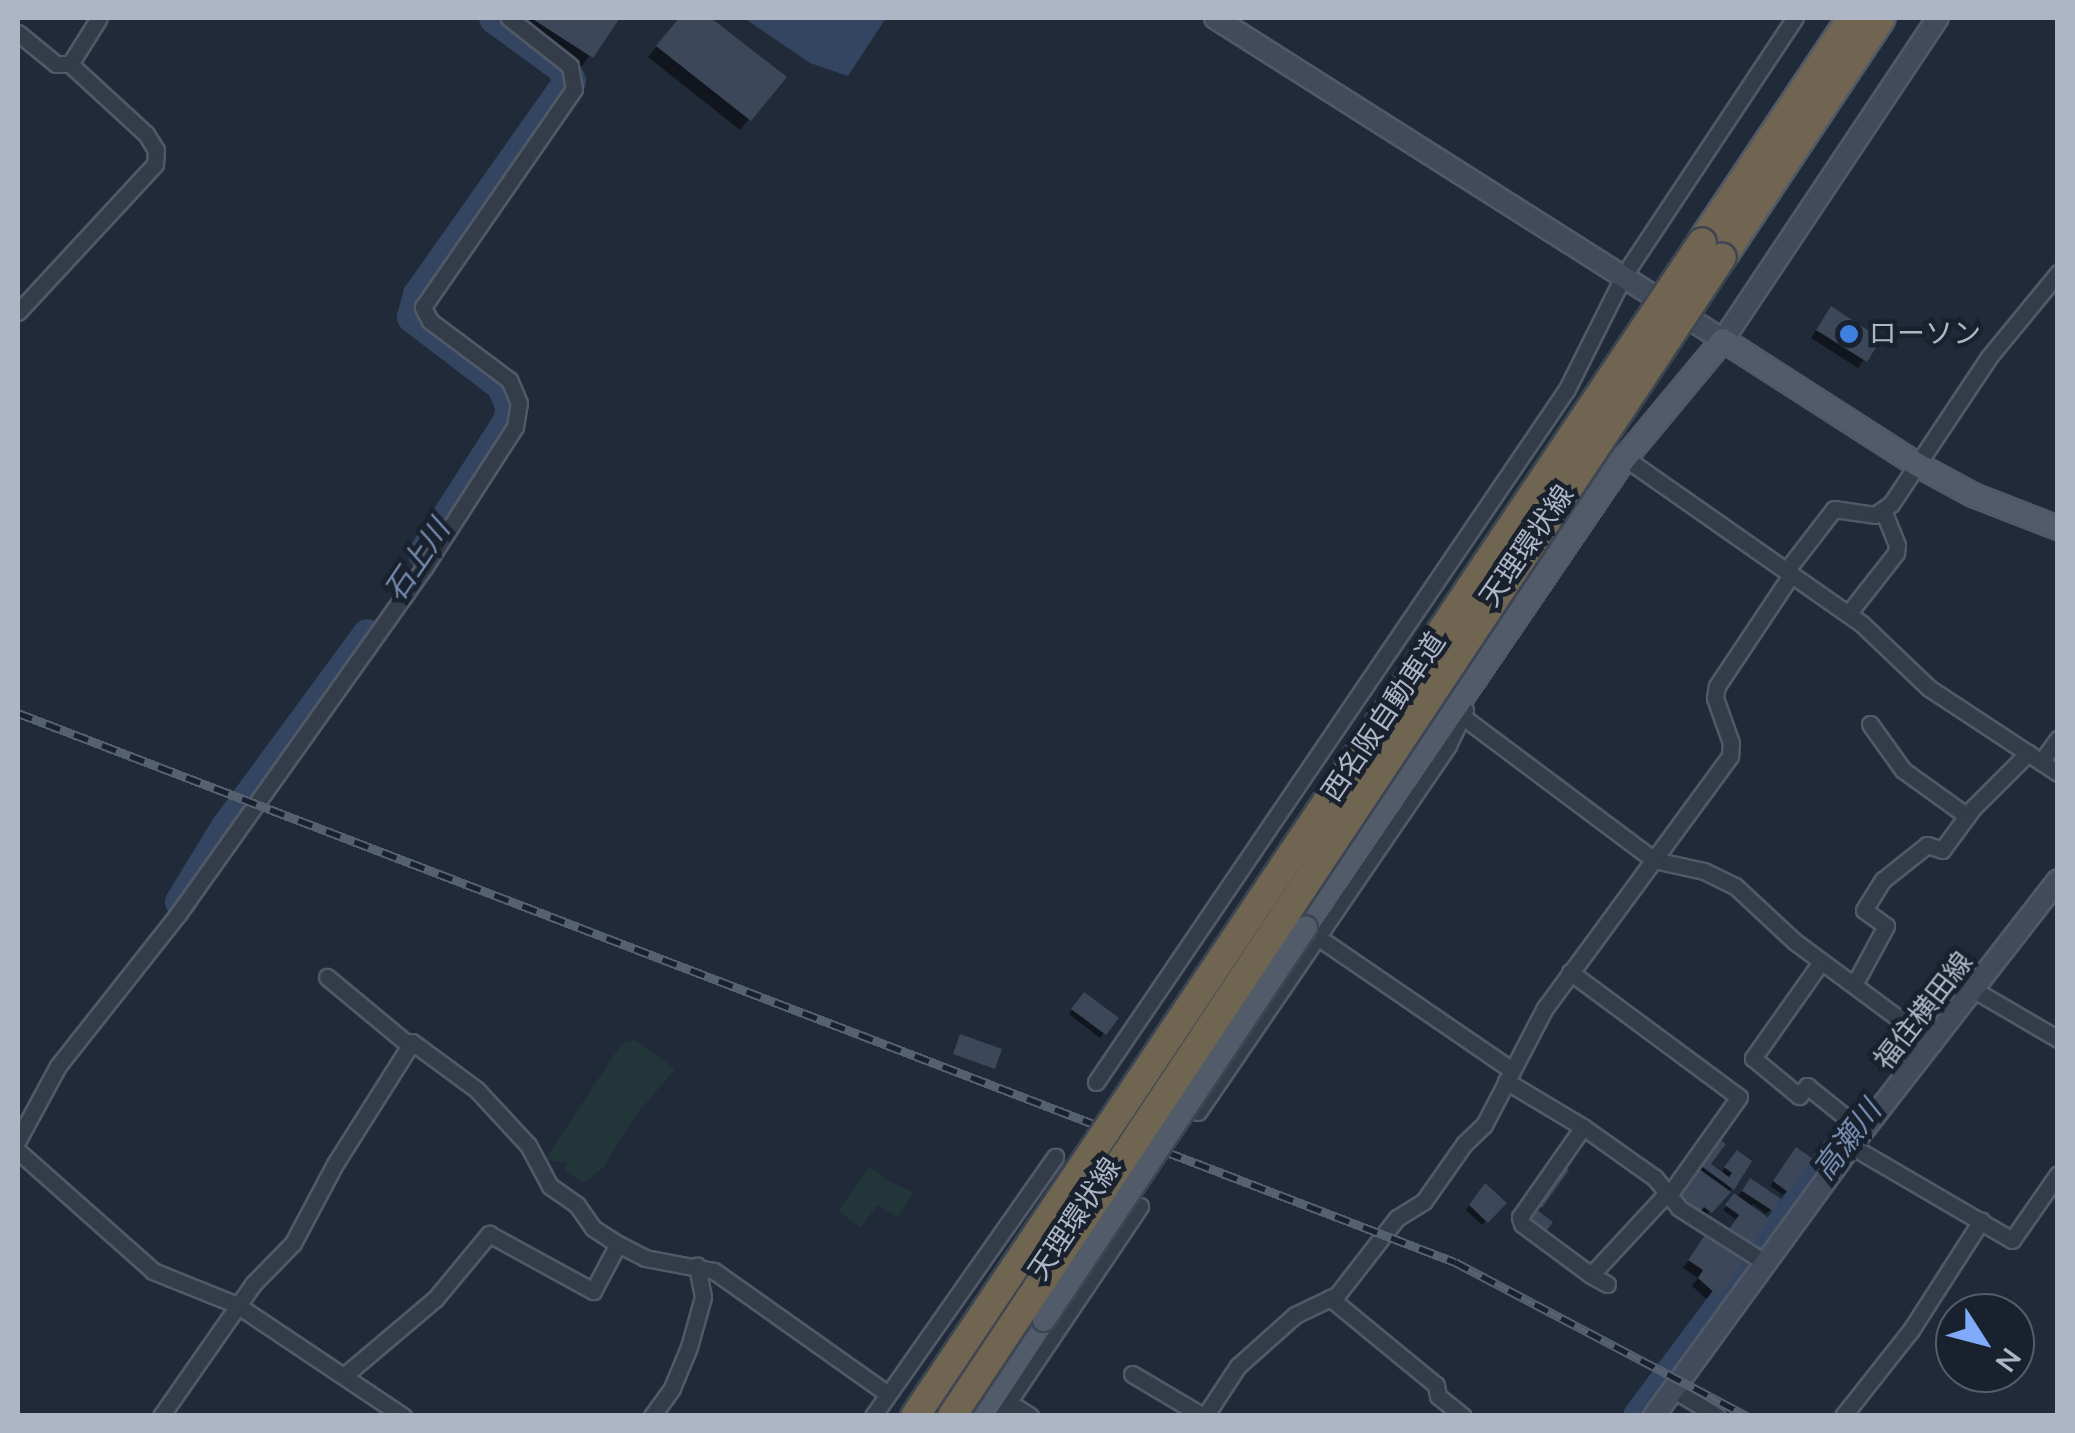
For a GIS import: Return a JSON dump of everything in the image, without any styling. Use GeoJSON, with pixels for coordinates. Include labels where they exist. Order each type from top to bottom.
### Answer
{"type":"FeatureCollection","features":[{"type":"Feature","properties":{"kind":"highway","name":"西名阪自動車道"},"geometry":{"type":"LineString","coordinates":[[952,1416],[1712,250],[1852,18]]}},
{"type":"Feature","properties":{"kind":"highway","name":"西名阪自動車道"},"geometry":{"type":"LineString","coordinates":[[915,1416],[1712,250],[1881,18]]}},
{"type":"Feature","properties":{"kind":"main road","name":"天理環状線"},"geometry":{"type":"LineString","coordinates":[[980,1416],[1312,933],[1457,712],[1490,652],[1625,458],[1722,340]]}},
{"type":"Feature","properties":{"kind":"main road"},"geometry":{"type":"LineString","coordinates":[[1722,340],[1916,464],[1973,495],[2058,528]]}},
{"type":"Feature","properties":{"kind":"street"},"geometry":{"type":"LineString","coordinates":[[70,64],[77,45],[99,18]]}},
{"type":"Feature","properties":{"kind":"street"},"geometry":{"type":"LineString","coordinates":[[18,1140],[58,1066],[178,914],[424,568],[515,427],[519,403],[509,380],[430,322],[423,308],[576,84],[570,66],[510,18]]}},
{"type":"Feature","properties":{"kind":"street"},"geometry":{"type":"LineString","coordinates":[[1214,18],[1722,340],[1938,18]]}},
{"type":"Feature","properties":{"kind":"street"},"geometry":{"type":"LineString","coordinates":[[1096,1082],[1567,389],[1624,275],[1795,18]]}},
{"type":"Feature","properties":{"kind":"street"},"geometry":{"type":"LineString","coordinates":[[18,34],[56,64],[70,64],[146,134],[156,150],[155,164],[18,312]]}},
{"type":"Feature","properties":{"kind":"street"},"geometry":{"type":"LineString","coordinates":[[1884,512],[1989,357],[2058,273]]}},
{"type":"Feature","properties":{"kind":"street"},"geometry":{"type":"LineString","coordinates":[[1625,458],[1848,614],[1929,688],[2058,772]]}},
{"type":"Feature","properties":{"kind":"street"},"geometry":{"type":"LineString","coordinates":[[1132,1374],[1204,1416],[1238,1366],[1294,1316],[1338,1295],[1397,1218],[1424,1202],[1464,1144],[1484,1126],[1509,1075],[1570,972],[1730,756],[1731,743],[1715,698],[1717,686],[1789,573],[1834,508],[1884,512]]}},
{"type":"Feature","properties":{"kind":"street"},"geometry":{"type":"LineString","coordinates":[[1848,614],[1896,553],[1897,545],[1884,512]]}},
{"type":"Feature","properties":{"kind":"street"},"geometry":{"type":"LineString","coordinates":[[1457,712],[1654,860],[1704,871],[1736,886],[1820,962],[1855,983],[1933,1044]]}},
{"type":"Feature","properties":{"kind":"street"},"geometry":{"type":"LineString","coordinates":[[1870,724],[1903,770],[1968,816]]}},
{"type":"Feature","properties":{"kind":"street"},"geometry":{"type":"LineString","coordinates":[[1855,983],[1886,926],[1864,910],[1884,880],[1927,845],[1942,850],[1968,816],[2058,739]]}},
{"type":"Feature","properties":{"kind":"street","name":"福住横田線"},"geometry":{"type":"LineString","coordinates":[[1654,1416],[1759,1259],[1976,991],[2058,880]]}},
{"type":"Feature","properties":{"kind":"street"},"geometry":{"type":"LineString","coordinates":[[1198,1112],[1312,933],[1655,1178],[1692,1218],[1759,1259]]}},
{"type":"Feature","properties":{"kind":"street"},"geometry":{"type":"LineString","coordinates":[[1820,962],[1753,1058],[1799,1096],[1807,1086],[1857,1139],[2012,1240],[2058,1174]]}},
{"type":"Feature","properties":{"kind":"street"},"geometry":{"type":"LineString","coordinates":[[1570,972],[1739,1097],[1668,1194],[1591,1275]]}},
{"type":"Feature","properties":{"kind":"street"},"geometry":{"type":"LineString","coordinates":[[328,977],[410,1046]]}},
{"type":"Feature","properties":{"kind":"street"},"geometry":{"type":"LineString","coordinates":[[1976,991],[2058,1039]]}},
{"type":"Feature","properties":{"kind":"street"},"geometry":{"type":"LineString","coordinates":[[161,1416],[237,1304],[294,1244],[335,1164],[415,1042],[477,1090],[528,1144],[550,1186],[577,1205],[593,1228],[645,1258],[714,1270],[888,1394]]}},
{"type":"Feature","properties":{"kind":"street"},"geometry":{"type":"LineString","coordinates":[[1583,1127],[1520,1218],[1522,1224],[1607,1284]]}},
{"type":"Feature","properties":{"kind":"street"},"geometry":{"type":"LineString","coordinates":[[873,1416],[1055,1156]]}},
{"type":"Feature","properties":{"kind":"street"},"geometry":{"type":"LineString","coordinates":[[20,1160],[153,1272],[237,1304],[404,1416]]}},
{"type":"Feature","properties":{"kind":"street"},"geometry":{"type":"LineString","coordinates":[[1030,1416],[1003,1409],[1140,1206]]}},
{"type":"Feature","properties":{"kind":"street"},"geometry":{"type":"LineString","coordinates":[[1842,1416],[1911,1330],[1981,1221]]}},
{"type":"Feature","properties":{"kind":"street"},"geometry":{"type":"LineString","coordinates":[[346,1375],[435,1299],[489,1234],[593,1292],[618,1244]]}},
{"type":"Feature","properties":{"kind":"street"},"geometry":{"type":"LineString","coordinates":[[652,1416],[672,1388],[689,1347],[703,1297],[697,1266]]}},
{"type":"Feature","properties":{"kind":"street"},"geometry":{"type":"LineString","coordinates":[[1330,1298],[1436,1385],[1438,1396],[1463,1416]]}},
{"type":"Feature","properties":{"kind":"street"},"geometry":{"type":"LineString","coordinates":[[1674,1390],[1718,1416]]}},
{"type":"Feature","properties":{"kind":"green space"},"geometry":{"type":"Polygon","coordinates":[[[635,1040],[675,1069],[637,1114],[603,1168],[583,1183],[565,1170],[566,1163],[545,1159],[622,1043],[635,1040]]]}},
{"type":"Feature","properties":{"kind":"green space"},"geometry":{"type":"Polygon","coordinates":[[[870,1166],[888,1181],[914,1192],[898,1217],[877,1205],[861,1228],[838,1211],[870,1166]]]}},
{"type":"Feature","properties":{"kind":"water"},"geometry":{"type":"Polygon","coordinates":[[[744,18],[886,18],[848,76],[810,63],[744,18]]]}},
{"type":"Feature","properties":{"kind":"building"},"geometry":{"type":"Polygon","coordinates":[[[531,18],[620,18],[593,58],[531,18]]]}},
{"type":"Feature","properties":{"kind":"building"},"geometry":{"type":"Polygon","coordinates":[[[679,18],[711,18],[787,77],[751,121],[656,46],[679,18]]]}},
{"type":"Feature","properties":{"kind":"building","name":"ローソン"},"geometry":{"type":"Polygon","coordinates":[[[1831,306],[1881,339],[1867,362],[1816,330],[1831,306]]]}},
{"type":"Feature","properties":{"kind":"building"},"geometry":{"type":"Polygon","coordinates":[[[1084,992],[1119,1018],[1106,1035],[1071,1009],[1084,992]]]}},
{"type":"Feature","properties":{"kind":"building"},"geometry":{"type":"Polygon","coordinates":[[[960,1034],[1002,1049],[995,1069],[953,1054],[960,1034]]]}},
{"type":"Feature","properties":{"kind":"building"},"geometry":{"type":"Polygon","coordinates":[[[1716,1137],[1726,1144],[1711,1164],[1729,1177],[1732,1173],[1724,1167],[1737,1150],[1752,1161],[1734,1190],[1697,1163],[1716,1137]]]}},
{"type":"Feature","properties":{"kind":"building"},"geometry":{"type":"Polygon","coordinates":[[[1796,1147],[1813,1159],[1789,1193],[1773,1181],[1796,1147]]]}},
{"type":"Feature","properties":{"kind":"building"},"geometry":{"type":"Polygon","coordinates":[[[1564,1166],[1569,1170],[1542,1208],[1536,1203],[1564,1166]]]}},
{"type":"Feature","properties":{"kind":"building"},"geometry":{"type":"Polygon","coordinates":[[[1695,1166],[1731,1192],[1712,1213],[1704,1207],[1697,1216],[1674,1196],[1695,1166]]]}},
{"type":"Feature","properties":{"kind":"building"},"geometry":{"type":"Polygon","coordinates":[[[1750,1178],[1781,1199],[1773,1211],[1742,1191],[1750,1178]]]}},
{"type":"Feature","properties":{"kind":"building"},"geometry":{"type":"Polygon","coordinates":[[[1485,1183],[1507,1203],[1488,1223],[1469,1205],[1485,1183]]]}},
{"type":"Feature","properties":{"kind":"building"},"geometry":{"type":"Polygon","coordinates":[[[1734,1193],[1770,1219],[1752,1245],[1727,1232],[1739,1215],[1725,1205],[1734,1193]]]}},
{"type":"Feature","properties":{"kind":"building"},"geometry":{"type":"Polygon","coordinates":[[[1532,1206],[1553,1222],[1544,1234],[1523,1219],[1532,1206]]]}},
{"type":"Feature","properties":{"kind":"building"},"geometry":{"type":"Polygon","coordinates":[[[1707,1232],[1745,1259],[1719,1297],[1698,1278],[1703,1270],[1688,1260],[1707,1232]]]}},
{"type":"Feature","properties":{"kind":"waterway","name":"石上川"},"geometry":{"type":"LineString","coordinates":[[424,554],[508,423],[512,408],[502,385],[413,317],[419,295],[570,81],[562,67],[495,18]]}},
{"type":"Feature","properties":{"kind":"waterway","name":"石上川"},"geometry":{"type":"LineString","coordinates":[[181,902],[227,827],[368,635]]}},
{"type":"Feature","properties":{"kind":"waterway","name":"高瀬川"},"geometry":{"type":"LineString","coordinates":[[1639,1416],[1840,1147]]}},
{"type":"Feature","properties":{"kind":"railway"},"geometry":{"type":"LineString","coordinates":[[18,713],[1455,1262],[1747,1416]]}},
{"type":"Feature","properties":{"kind":"place","name":"ローソン"},"geometry":{"type":"Point","coordinates":[1849,334]}}]}
